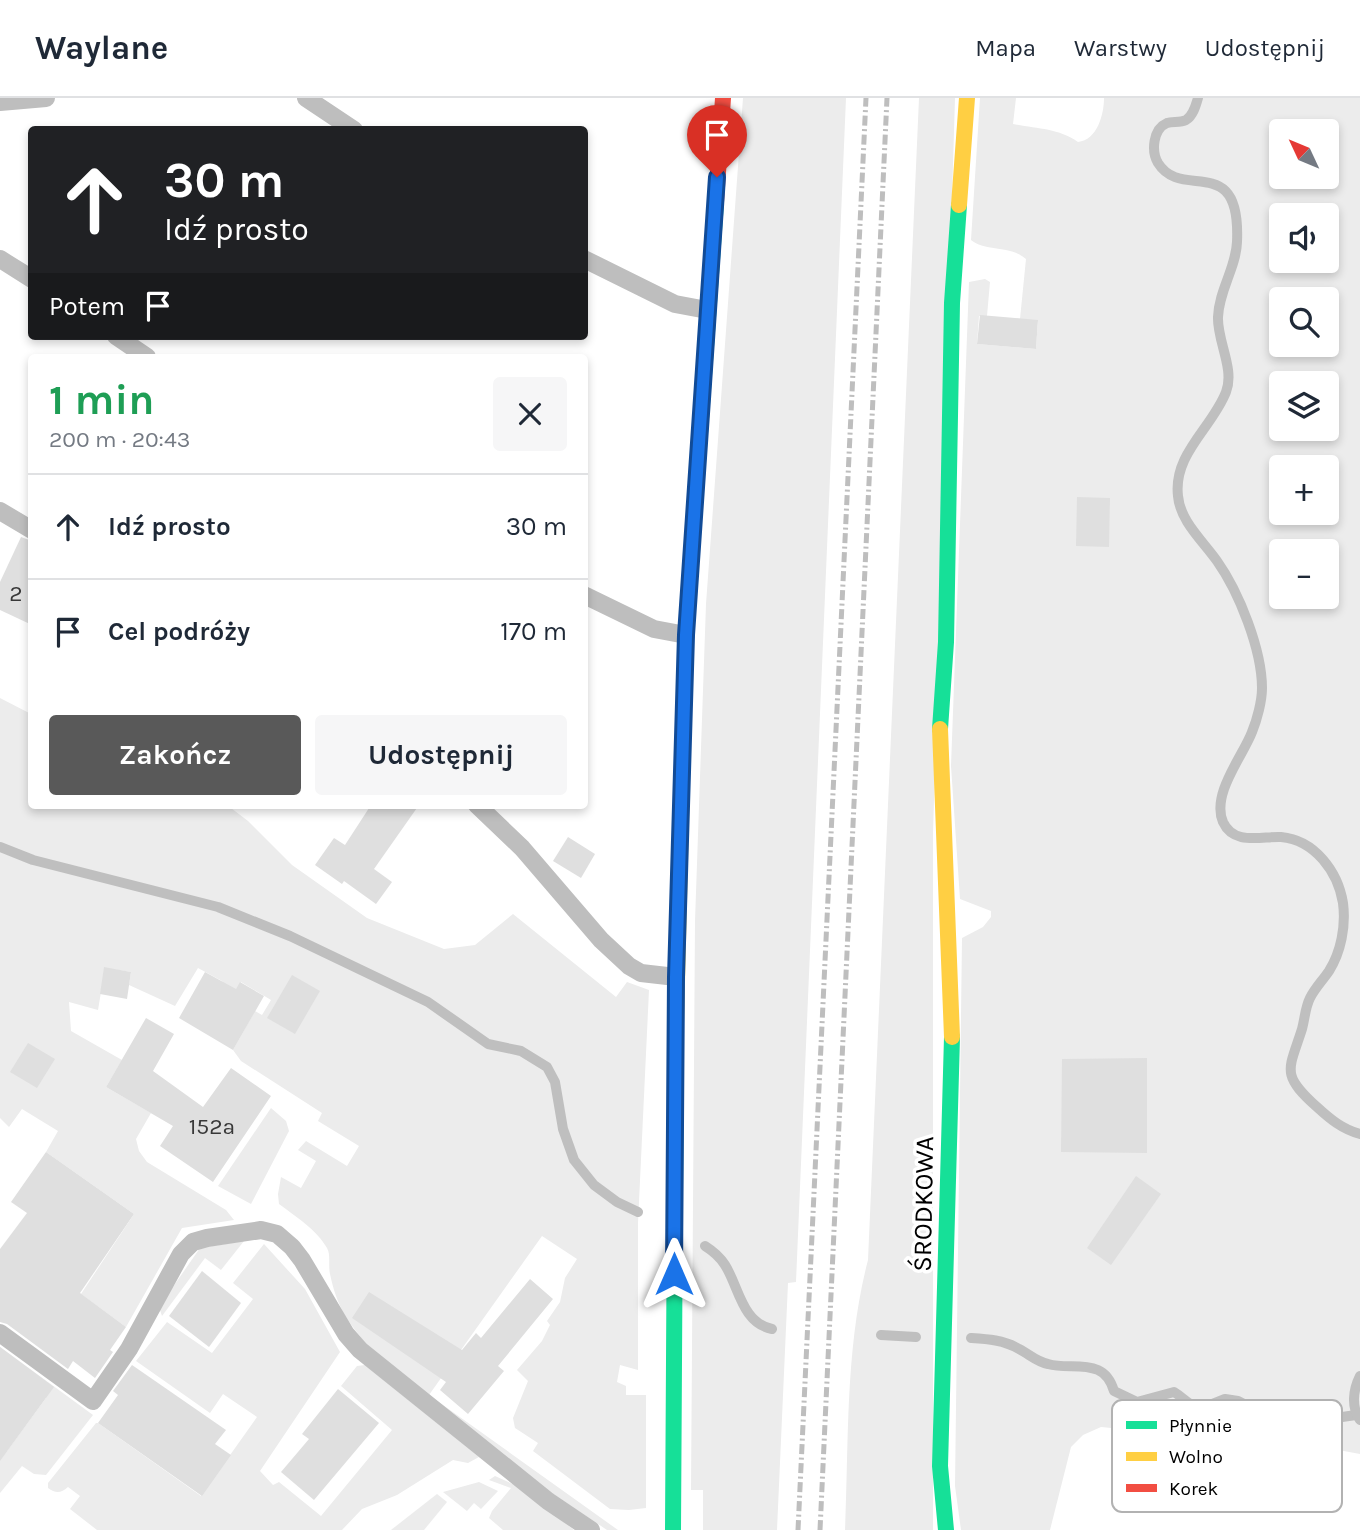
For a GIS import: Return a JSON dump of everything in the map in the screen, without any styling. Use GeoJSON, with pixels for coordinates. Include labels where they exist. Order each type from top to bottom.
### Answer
{"type":"FeatureCollection","features":[{"type":"Feature","properties":{"kind":"street"},"geometry":{"type":"LineString","coordinates":[[673,1530],[676,977],[686,635],[723,98]]}},
{"type":"Feature","properties":{"kind":"street","name":"ŚRODKOWA"},"geometry":{"type":"LineString","coordinates":[[946,1530],[940,1466],[952,1023],[940,725],[946,642],[952,303],[967,98]]}},
{"type":"Feature","properties":{"kind":"lane"},"geometry":{"type":"LineString","coordinates":[[0,102],[46,98]]}},
{"type":"Feature","properties":{"kind":"lane"},"geometry":{"type":"LineString","coordinates":[[306,98],[348,126]]}},
{"type":"Feature","properties":{"kind":"lane"},"geometry":{"type":"LineString","coordinates":[[0,259],[28,276]]}},
{"type":"Feature","properties":{"kind":"lane"},"geometry":{"type":"LineString","coordinates":[[588,261],[675,303],[707,310]]}},
{"type":"Feature","properties":{"kind":"lane"},"geometry":{"type":"LineString","coordinates":[[122,340],[143,354]]}},
{"type":"Feature","properties":{"kind":"lane"},"geometry":{"type":"LineString","coordinates":[[0,512],[28,528]]}},
{"type":"Feature","properties":{"kind":"lane"},"geometry":{"type":"LineString","coordinates":[[588,597],[654,629],[686,635]]}},
{"type":"Feature","properties":{"kind":"lane"},"geometry":{"type":"LineString","coordinates":[[482,809],[522,848],[601,940],[629,966],[641,974],[676,977]]}},
{"type":"Feature","properties":{"kind":"lane"},"geometry":{"type":"LineString","coordinates":[[0,1333],[93,1401],[129,1349],[181,1254],[193,1242],[261,1230],[277,1234],[302,1260],[339,1324],[360,1350],[548,1501],[591,1530]]}},
{"type":"Feature","properties":{"kind":"shaded area"},"geometry":{"type":"Polygon","coordinates":[[[743,98],[846,98],[796,1282],[788,1283],[777,1530],[703,1530],[703,1490],[691,1490],[695,921],[706,604],[743,98]]]}},
{"type":"Feature","properties":{"kind":"shaded area"},"geometry":{"type":"Polygon","coordinates":[[[919,98],[955,98],[933,833],[933,1530],[845,1530],[852,1360],[855,1327],[868,1260],[919,98]]]}},
{"type":"Feature","properties":{"kind":"shaded area"},"geometry":{"type":"Polygon","coordinates":[[[980,98],[1016,98],[1013,124],[1055,131],[1078,142],[1095,132],[1103,112],[1104,98],[1360,98],[1360,1454],[1342,1451],[1342,1400],[1112,1400],[1112,1428],[1101,1427],[1083,1435],[1071,1447],[1050,1530],[961,1530],[955,1486],[962,938],[983,927],[991,917],[991,911],[960,899],[951,766],[969,282],[985,279],[990,282],[987,316],[979,316],[977,344],[1036,349],[1038,321],[1020,319],[1026,259],[1013,252],[984,246],[971,240],[980,98]]]}},
{"type":"Feature","properties":{"kind":"shaded area"},"geometry":{"type":"Polygon","coordinates":[[[0,698],[28,712],[28,809],[232,809],[292,865],[367,918],[444,949],[475,945],[513,914],[616,997],[627,982],[649,990],[638,1223],[638,1370],[620,1365],[617,1382],[626,1386],[626,1395],[646,1395],[646,1508],[610,1509],[533,1451],[538,1443],[515,1428],[513,1418],[528,1381],[517,1370],[542,1341],[550,1325],[547,1321],[560,1302],[565,1278],[577,1259],[542,1236],[429,1395],[618,1530],[607,1530],[537,1483],[367,1345],[348,1320],[333,1285],[327,1248],[312,1229],[279,1204],[278,1194],[281,1177],[301,1188],[316,1161],[298,1150],[306,1141],[347,1166],[359,1146],[318,1121],[322,1113],[241,1061],[233,1050],[255,1011],[262,1015],[271,1000],[241,982],[232,996],[222,981],[198,968],[175,1006],[129,985],[131,972],[105,968],[98,1010],[69,1002],[71,1031],[122,1060],[106,1087],[151,1113],[136,1139],[139,1151],[147,1162],[226,1210],[234,1220],[182,1228],[126,1327],[81,1294],[134,1214],[46,1152],[58,1131],[22,1109],[9,1127],[0,1118],[0,698]]]}},
{"type":"Feature","properties":{"kind":"shaded area"},"geometry":{"type":"Polygon","coordinates":[[[271,1108],[286,1121],[289,1131],[251,1204],[218,1186],[271,1108]]]}},
{"type":"Feature","properties":{"kind":"shaded area"},"geometry":{"type":"Polygon","coordinates":[[[244,1241],[221,1270],[205,1258],[162,1316],[159,1307],[200,1248],[244,1241]]]}},
{"type":"Feature","properties":{"kind":"shaded area"},"geometry":{"type":"Polygon","coordinates":[[[264,1244],[305,1289],[340,1352],[260,1471],[273,1485],[279,1482],[321,1516],[392,1430],[341,1386],[357,1366],[365,1365],[479,1457],[468,1463],[453,1460],[397,1495],[362,1509],[342,1530],[97,1530],[70,1509],[80,1496],[68,1487],[58,1492],[48,1488],[48,1483],[96,1423],[201,1496],[257,1417],[223,1394],[210,1413],[136,1361],[167,1322],[212,1353],[253,1299],[233,1283],[264,1244]]]}},
{"type":"Feature","properties":{"kind":"shaded area"},"geometry":{"type":"Polygon","coordinates":[[[0,1347],[93,1415],[46,1475],[34,1474],[22,1466],[0,1493],[0,1447],[7,1451],[46,1398],[0,1364],[0,1347]]]}},
{"type":"Feature","properties":{"kind":"shaded area"},"geometry":{"type":"Polygon","coordinates":[[[495,1476],[517,1486],[574,1530],[503,1530],[489,1518],[511,1488],[489,1480],[495,1476]]]}},
{"type":"Feature","properties":{"kind":"shaded area"},"geometry":{"type":"Polygon","coordinates":[[[479,1482],[498,1491],[481,1509],[474,1503],[467,1511],[443,1492],[479,1482]]]}},
{"type":"Feature","properties":{"kind":"shaded area"},"geometry":{"type":"Polygon","coordinates":[[[437,1494],[447,1502],[424,1530],[391,1530],[437,1494]]]}},
{"type":"Feature","properties":{"kind":"building"},"geometry":{"type":"Polygon","coordinates":[[[980,315],[1038,320],[1036,349],[977,344],[980,315]]]}},
{"type":"Feature","properties":{"kind":"building"},"geometry":{"type":"Polygon","coordinates":[[[1077,497],[1110,498],[1109,547],[1076,546],[1077,497]]]}},
{"type":"Feature","properties":{"kind":"building"},"geometry":{"type":"Polygon","coordinates":[[[21,537],[28,540],[28,623],[0,610],[0,582],[21,537]]]}},
{"type":"Feature","properties":{"kind":"building"},"geometry":{"type":"Polygon","coordinates":[[[368,809],[416,809],[374,869],[392,882],[376,904],[344,881],[342,884],[315,865],[334,838],[345,845],[368,809]]]}},
{"type":"Feature","properties":{"kind":"building"},"geometry":{"type":"Polygon","coordinates":[[[568,837],[595,854],[581,878],[553,861],[568,837]]]}},
{"type":"Feature","properties":{"kind":"building"},"geometry":{"type":"Polygon","coordinates":[[[104,967],[131,972],[127,999],[100,994],[104,967]]]}},
{"type":"Feature","properties":{"kind":"building"},"geometry":{"type":"Polygon","coordinates":[[[205,972],[236,989],[240,982],[264,996],[233,1050],[179,1018],[205,972]]]}},
{"type":"Feature","properties":{"kind":"building"},"geometry":{"type":"Polygon","coordinates":[[[292,975],[320,991],[295,1034],[267,1018],[292,975]]]}},
{"type":"Feature","properties":{"kind":"building"},"geometry":{"type":"Polygon","coordinates":[[[146,1018],[174,1034],[153,1071],[203,1107],[231,1068],[271,1096],[213,1182],[160,1146],[173,1126],[106,1087],[146,1018]]]}},
{"type":"Feature","properties":{"kind":"building"},"geometry":{"type":"Polygon","coordinates":[[[28,1043],[55,1059],[37,1088],[10,1072],[28,1043]]]}},
{"type":"Feature","properties":{"kind":"building"},"geometry":{"type":"Polygon","coordinates":[[[1147,1058],[1147,1153],[1061,1152],[1062,1059],[1147,1058]]]}},
{"type":"Feature","properties":{"kind":"building"},"geometry":{"type":"Polygon","coordinates":[[[46,1152],[134,1214],[80,1293],[126,1327],[95,1378],[73,1361],[68,1369],[7,1324],[0,1322],[0,1249],[27,1213],[11,1202],[46,1152]]]}},
{"type":"Feature","properties":{"kind":"building"},"geometry":{"type":"Polygon","coordinates":[[[1136,1176],[1161,1194],[1111,1265],[1087,1248],[1136,1176]]]}},
{"type":"Feature","properties":{"kind":"building"},"geometry":{"type":"Polygon","coordinates":[[[202,1271],[241,1303],[209,1347],[169,1316],[202,1271]]]}},
{"type":"Feature","properties":{"kind":"building"},"geometry":{"type":"Polygon","coordinates":[[[530,1279],[553,1299],[498,1366],[504,1371],[468,1414],[440,1390],[446,1382],[352,1318],[369,1292],[462,1350],[476,1333],[481,1338],[530,1279]]]}},
{"type":"Feature","properties":{"kind":"building"},"geometry":{"type":"Polygon","coordinates":[[[0,1347],[54,1387],[0,1461],[0,1347]]]}},
{"type":"Feature","properties":{"kind":"building"},"geometry":{"type":"Polygon","coordinates":[[[132,1365],[226,1430],[215,1444],[231,1455],[202,1496],[98,1423],[118,1395],[113,1391],[132,1365]]]}},
{"type":"Feature","properties":{"kind":"building"},"geometry":{"type":"Polygon","coordinates":[[[338,1389],[379,1423],[314,1500],[281,1472],[309,1439],[302,1434],[338,1389]]]}},
{"type":"Feature","properties":{"kind":"waterway"},"geometry":{"type":"LineString","coordinates":[[1198,98],[1188,118],[1167,123],[1159,130],[1154,147],[1156,158],[1168,174],[1220,187],[1230,196],[1236,214],[1237,242],[1218,317],[1227,364],[1226,392],[1187,454],[1181,467],[1178,496],[1183,514],[1217,561],[1241,605],[1254,639],[1262,693],[1254,727],[1225,788],[1220,811],[1228,829],[1241,837],[1281,837],[1304,844],[1323,860],[1336,880],[1343,903],[1342,938],[1333,964],[1308,1002],[1291,1071],[1297,1087],[1317,1107],[1337,1123],[1360,1134]]}},
{"type":"Feature","properties":{"kind":"waterway"},"geometry":{"type":"LineString","coordinates":[[0,847],[33,860],[218,907],[290,936],[428,1002],[488,1044],[521,1051],[547,1067],[555,1082],[563,1129],[574,1160],[594,1185],[617,1202],[638,1212]]}},
{"type":"Feature","properties":{"kind":"waterway"},"geometry":{"type":"LineString","coordinates":[[705,1246],[725,1265],[742,1303],[754,1320],[772,1329]]}},
{"type":"Feature","properties":{"kind":"waterway"},"geometry":{"type":"LineString","coordinates":[[881,1335],[916,1337]]}},
{"type":"Feature","properties":{"kind":"waterway"},"geometry":{"type":"LineString","coordinates":[[971,1338],[1007,1344],[1040,1362],[1098,1370],[1108,1378],[1114,1391],[1133,1400]]}},
{"type":"Feature","properties":{"kind":"waterway"},"geometry":{"type":"LineString","coordinates":[[1360,1376],[1354,1398],[1355,1410],[1360,1420]]}},
{"type":"Feature","properties":{"kind":"waterway"},"geometry":{"type":"LineString","coordinates":[[1144,1400],[1174,1392],[1185,1400]]}},
{"type":"Feature","properties":{"kind":"waterway"},"geometry":{"type":"LineString","coordinates":[[1222,1400],[1232,1400]]}},
{"type":"Feature","properties":{"kind":"waterway"},"geometry":{"type":"LineString","coordinates":[[1342,1417],[1356,1415]]}},
{"type":"Feature","properties":{"kind":"railway"},"geometry":{"type":"LineString","coordinates":[[798,1530],[866,98]]}},
{"type":"Feature","properties":{"kind":"railway"},"geometry":{"type":"LineString","coordinates":[[820,1530],[887,98]]}},
{"type":"Feature","properties":{"kind":"traffic: fast"},"geometry":{"type":"LineString","coordinates":[[684,696],[716,202]]}},
{"type":"Feature","properties":{"kind":"traffic: fast"},"geometry":{"type":"LineString","coordinates":[[940,729],[946,642],[952,303],[959,205]]}},
{"type":"Feature","properties":{"kind":"traffic: fast"},"geometry":{"type":"LineString","coordinates":[[673,1530],[676,1023]]}},
{"type":"Feature","properties":{"kind":"traffic: fast"},"geometry":{"type":"LineString","coordinates":[[946,1530],[940,1466],[952,1037]]}},
{"type":"Feature","properties":{"kind":"traffic: slow"},"geometry":{"type":"LineString","coordinates":[[959,205],[967,98]]}},
{"type":"Feature","properties":{"kind":"traffic: slow"},"geometry":{"type":"LineString","coordinates":[[676,1023],[684,696]]}},
{"type":"Feature","properties":{"kind":"traffic: slow"},"geometry":{"type":"LineString","coordinates":[[940,729],[952,1037]]}},
{"type":"Feature","properties":{"kind":"traffic: jam"},"geometry":{"type":"LineString","coordinates":[[716,202],[723,98]]}},
{"type":"Feature","properties":{"kind":"route"},"geometry":{"type":"LineString","coordinates":[[674,1274],[676,977],[686,635],[717,177]]}}]}
